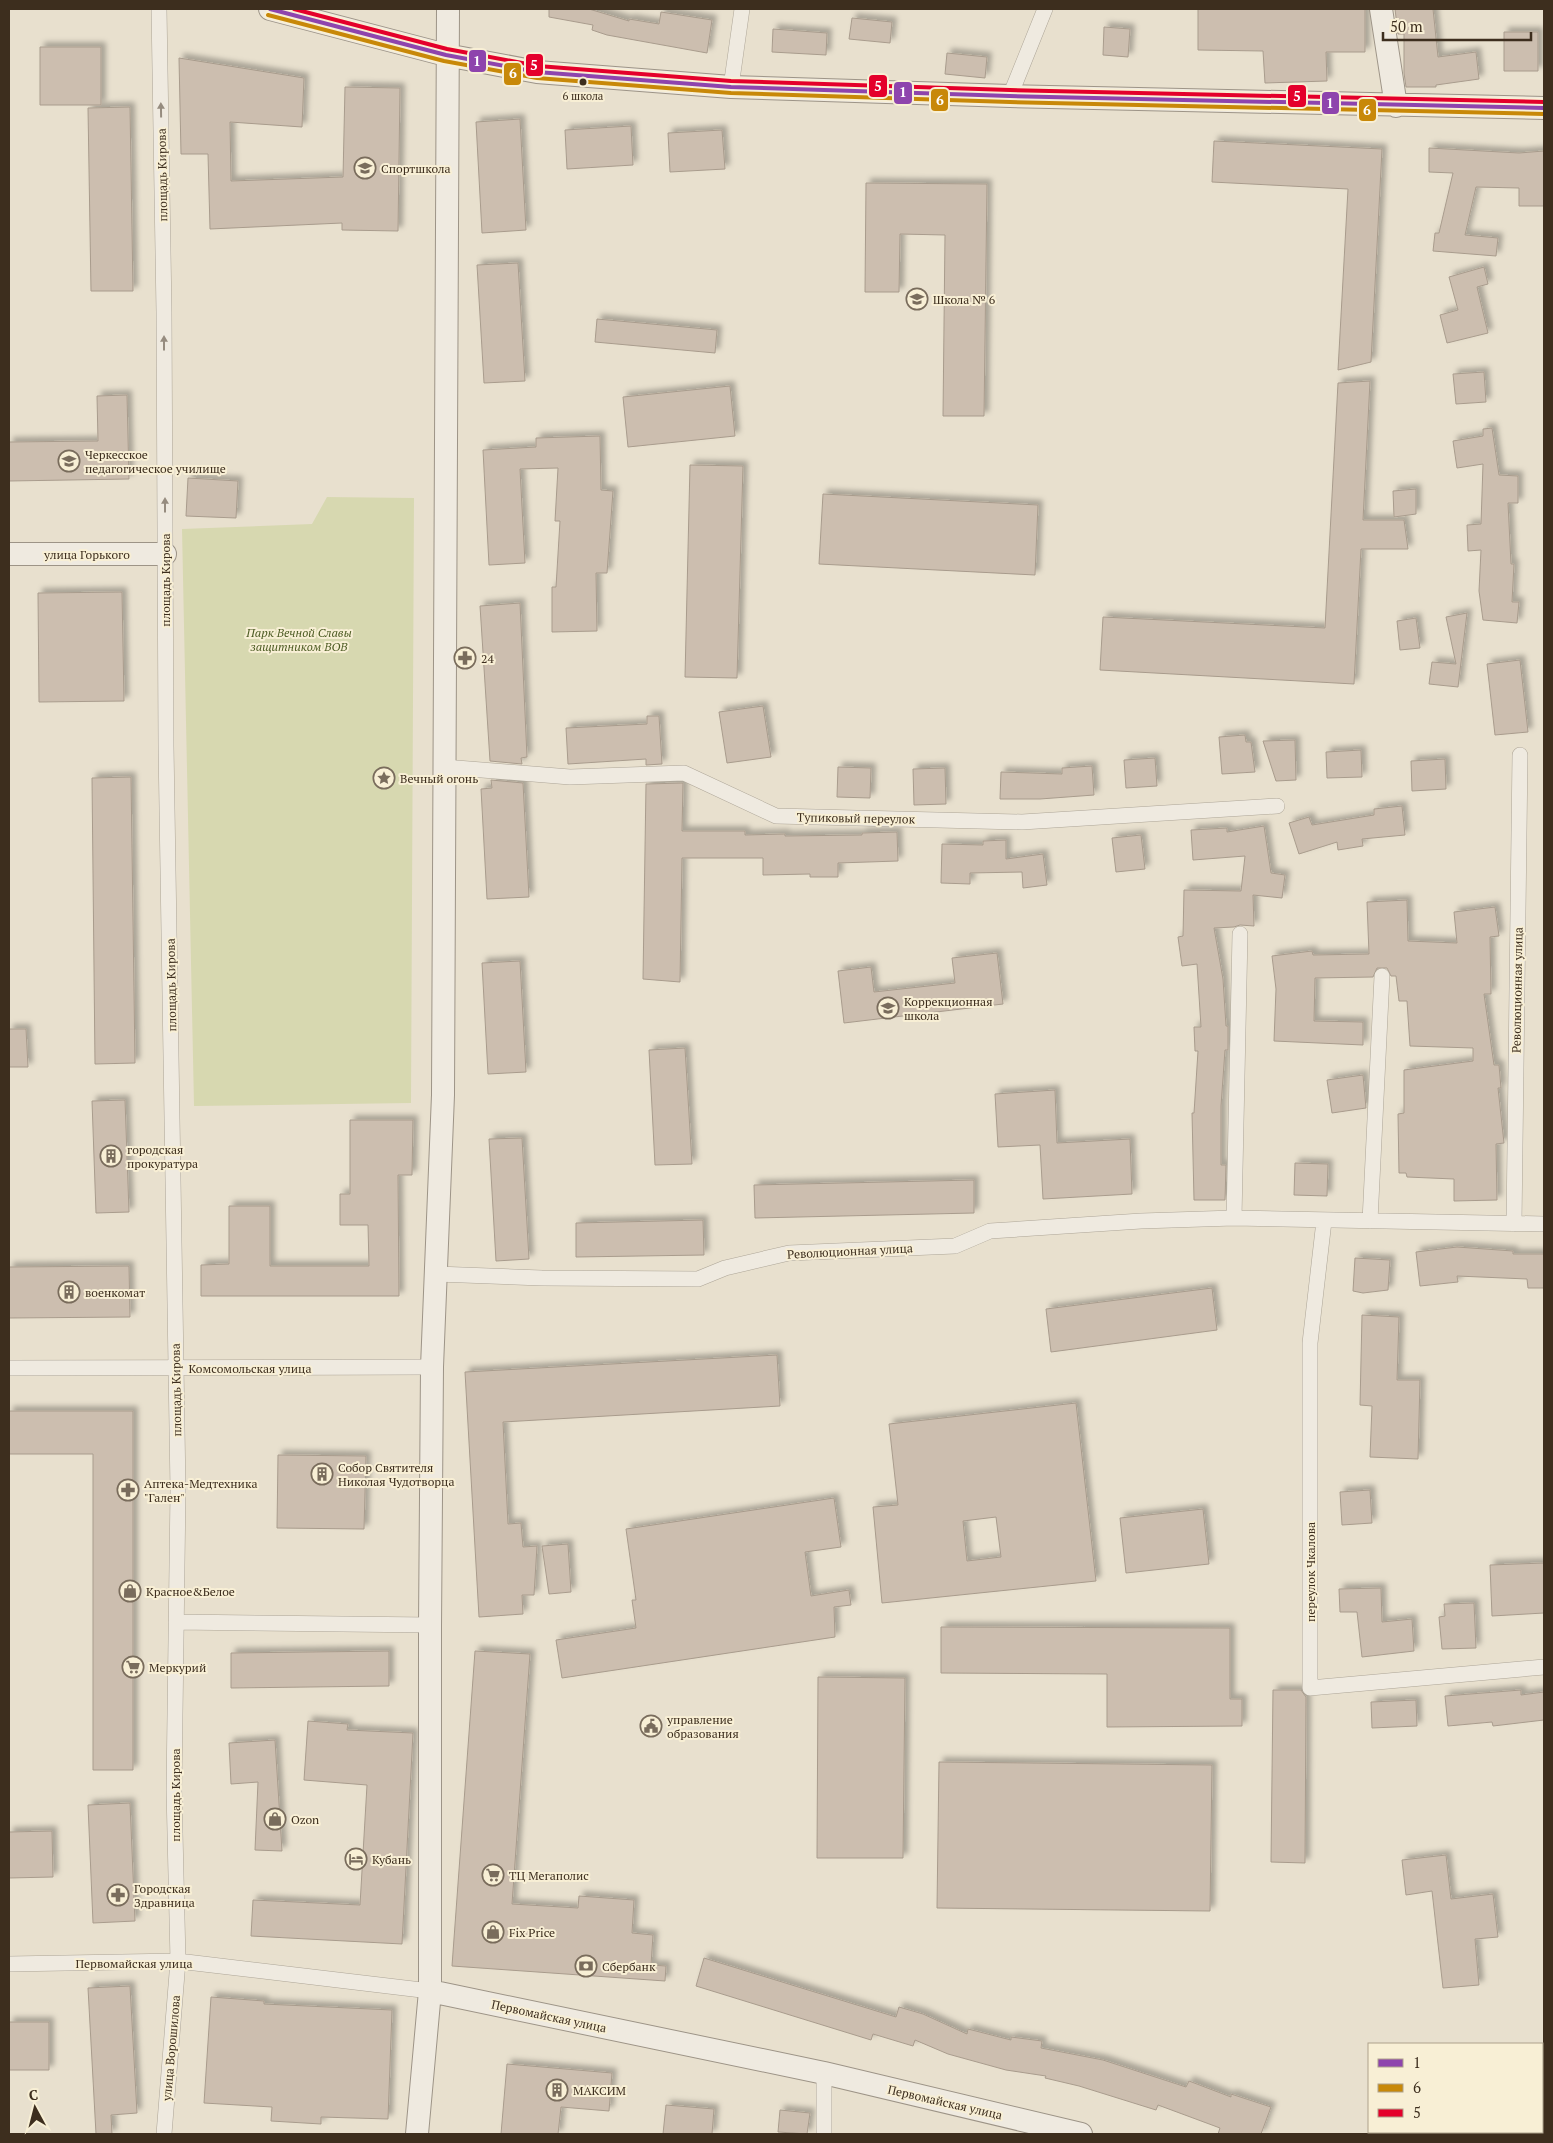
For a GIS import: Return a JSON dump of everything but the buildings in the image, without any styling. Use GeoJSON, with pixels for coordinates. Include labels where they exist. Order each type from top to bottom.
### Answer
{"type":"FeatureCollection","features":[{"type":"Feature","properties":{"kind":"main road"},"geometry":{"type":"LineString","coordinates":[[270,9],[446,55],[537,72],[731,87],[1396,106],[1544,108]]}},
{"type":"Feature","properties":{"kind":"main road"},"geometry":{"type":"LineString","coordinates":[[417,2134],[430,1991],[432,1367],[442,1095],[446,55],[448,9]]}},
{"type":"Feature","properties":{"kind":"main road"},"geometry":{"type":"LineString","coordinates":[[1381,9],[1396,106]]}},
{"type":"Feature","properties":{"kind":"main road","name":"улица Горького"},"geometry":{"type":"LineString","coordinates":[[9,554],[165,554]]}},
{"type":"Feature","properties":{"kind":"main road","name":"Первомайская улица"},"geometry":{"type":"LineString","coordinates":[[430,1991],[824,2073],[1081,2134]]}},
{"type":"Feature","properties":{"kind":"street","name":"площадь Кирова"},"geometry":{"type":"LineString","coordinates":[[159,9],[178,1490],[174,1790],[178,1962]]}},
{"type":"Feature","properties":{"kind":"street"},"geometry":{"type":"LineString","coordinates":[[731,87],[742,9]]}},
{"type":"Feature","properties":{"kind":"street"},"geometry":{"type":"LineString","coordinates":[[1010,96],[1045,9]]}},
{"type":"Feature","properties":{"kind":"street","name":"Революционная улица"},"geometry":{"type":"LineString","coordinates":[[1514,1224],[1520,756]]}},
{"type":"Feature","properties":{"kind":"street","name":"Тупиковый переулок"},"geometry":{"type":"LineString","coordinates":[[444,767],[570,777],[684,773],[776,816],[1022,822],[1277,806]]}},
{"type":"Feature","properties":{"kind":"street"},"geometry":{"type":"LineString","coordinates":[[1234,1218],[1240,934]]}},
{"type":"Feature","properties":{"kind":"street"},"geometry":{"type":"LineString","coordinates":[[1370,1221],[1382,976]]}},
{"type":"Feature","properties":{"kind":"street","name":"Революционная улица"},"geometry":{"type":"LineString","coordinates":[[436,1274],[542,1278],[698,1279],[725,1268],[789,1253],[955,1246],[990,1231],[1140,1221],[1234,1218],[1544,1224]]}},
{"type":"Feature","properties":{"kind":"street","name":"переулок Чкалова"},"geometry":{"type":"LineString","coordinates":[[1324,1221],[1310,1343],[1310,1688],[1544,1668]]}},
{"type":"Feature","properties":{"kind":"street","name":"Комсомольская улица"},"geometry":{"type":"LineString","coordinates":[[9,1368],[432,1367]]}},
{"type":"Feature","properties":{"kind":"street"},"geometry":{"type":"LineString","coordinates":[[176,1622],[430,1625]]}},
{"type":"Feature","properties":{"kind":"street","name":"Первомайская улица"},"geometry":{"type":"LineString","coordinates":[[9,1964],[178,1962],[430,1991]]}},
{"type":"Feature","properties":{"kind":"street","name":"улица Ворошилова"},"geometry":{"type":"LineString","coordinates":[[164,2134],[178,1962]]}},
{"type":"Feature","properties":{"kind":"street"},"geometry":{"type":"LineString","coordinates":[[824,2073],[824,2134]]}},
{"type":"Feature","properties":{"kind":"green space","name":"Парк Вечной Славы защитником ВОВ"},"geometry":{"type":"Polygon","coordinates":[[[327,497],[414,498],[411,1103],[194,1106],[182,529],[312,524],[327,497]]]}},
{"type":"Feature","properties":{"kind":"transit line","name":"1"},"geometry":{"type":"LineString","coordinates":[[270,9],[446,55],[537,72],[731,87],[1010,96],[1544,108]]}},
{"type":"Feature","properties":{"kind":"transit line","name":"5"},"geometry":{"type":"LineString","coordinates":[[294,9],[447,49],[538,66],[731,81],[1010,90],[1544,102]]}},
{"type":"Feature","properties":{"kind":"transit line","name":"6"},"geometry":{"type":"LineString","coordinates":[[268,15],[444,61],[537,78],[731,93],[1010,102],[1544,114]]}},
{"type":"Feature","properties":{"kind":"place","name":"6 школа"},"geometry":{"type":"Point","coordinates":[583,82]}},
{"type":"Feature","properties":{"kind":"place","name":"Спортшкола"},"geometry":{"type":"Point","coordinates":[365,168]}},
{"type":"Feature","properties":{"kind":"place","name":"Школа № 6"},"geometry":{"type":"Point","coordinates":[917,299]}},
{"type":"Feature","properties":{"kind":"place","name":"Черкесское педагогическое училище"},"geometry":{"type":"Point","coordinates":[69,461]}},
{"type":"Feature","properties":{"kind":"place","name":"24"},"geometry":{"type":"Point","coordinates":[465,658]}},
{"type":"Feature","properties":{"kind":"place","name":"Вечный огонь"},"geometry":{"type":"Point","coordinates":[384,778]}},
{"type":"Feature","properties":{"kind":"place","name":"Коррекционная школа"},"geometry":{"type":"Point","coordinates":[888,1008]}},
{"type":"Feature","properties":{"kind":"place","name":"городская прокуратура"},"geometry":{"type":"Point","coordinates":[111,1156]}},
{"type":"Feature","properties":{"kind":"place","name":"военкомат"},"geometry":{"type":"Point","coordinates":[69,1292]}},
{"type":"Feature","properties":{"kind":"place","name":"Собор Святителя Николая Чудотворца"},"geometry":{"type":"Point","coordinates":[322,1474]}},
{"type":"Feature","properties":{"kind":"place","name":"Аптека-Медтехника \"Гален\""},"geometry":{"type":"Point","coordinates":[128,1490]}},
{"type":"Feature","properties":{"kind":"place","name":"Красное&Белое"},"geometry":{"type":"Point","coordinates":[130,1591]}},
{"type":"Feature","properties":{"kind":"place","name":"Меркурий"},"geometry":{"type":"Point","coordinates":[133,1667]}},
{"type":"Feature","properties":{"kind":"place","name":"управление образования"},"geometry":{"type":"Point","coordinates":[651,1726]}},
{"type":"Feature","properties":{"kind":"place","name":"Ozon"},"geometry":{"type":"Point","coordinates":[275,1819]}},
{"type":"Feature","properties":{"kind":"place","name":"Кубань"},"geometry":{"type":"Point","coordinates":[356,1859]}},
{"type":"Feature","properties":{"kind":"place","name":"ТЦ Мегаполис"},"geometry":{"type":"Point","coordinates":[493,1875]}},
{"type":"Feature","properties":{"kind":"place","name":"Городская Здравница"},"geometry":{"type":"Point","coordinates":[118,1895]}},
{"type":"Feature","properties":{"kind":"place","name":"Fix Price"},"geometry":{"type":"Point","coordinates":[493,1932]}},
{"type":"Feature","properties":{"kind":"place","name":"Сбербанк"},"geometry":{"type":"Point","coordinates":[586,1966]}},
{"type":"Feature","properties":{"kind":"place","name":"МАКСИМ"},"geometry":{"type":"Point","coordinates":[557,2090]}}]}
